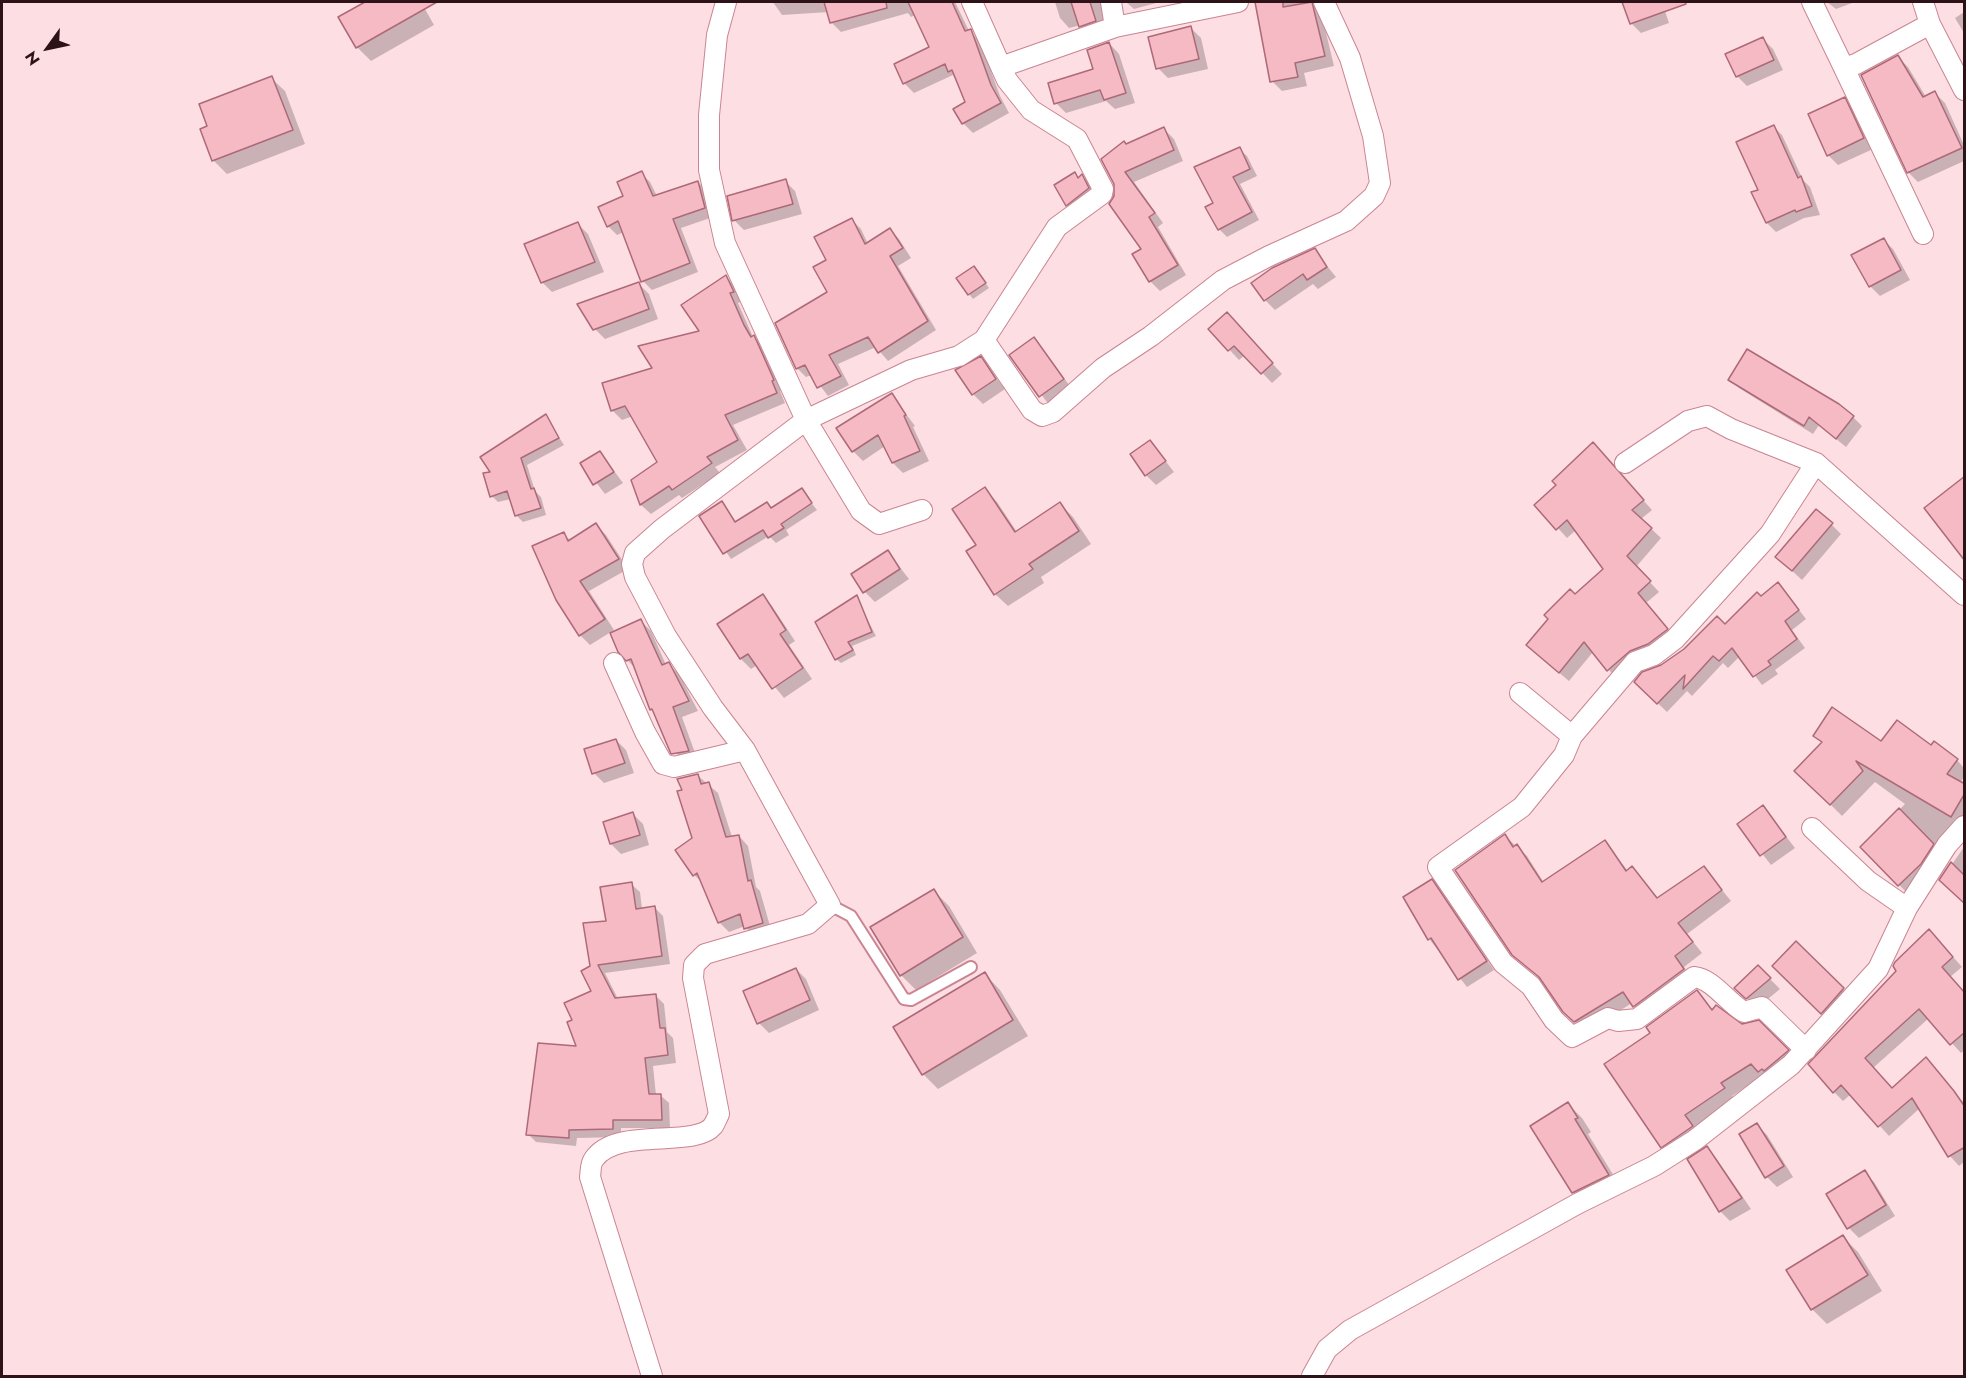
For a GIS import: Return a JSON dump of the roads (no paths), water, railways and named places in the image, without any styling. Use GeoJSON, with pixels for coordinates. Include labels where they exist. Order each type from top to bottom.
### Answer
{"type":"FeatureCollection","features":[{"type":"Feature","properties":{"kind":"street"},"geometry":{"type":"LineString","coordinates":[[726,2],[717,35],[709,115],[709,170],[725,243],[806,420],[861,511],[879,524],[922,510]]}},
{"type":"Feature","properties":{"kind":"street"},"geometry":{"type":"LineString","coordinates":[[652,1377],[590,1177],[592,1161],[601,1151],[624,1141],[698,1134],[712,1128],[719,1114],[693,978],[694,965],[705,954],[730,945],[808,924],[830,905],[745,750],[713,708],[666,636],[635,577],[632,564],[635,553],[662,529],[806,420],[911,370],[959,356],[984,340],[1023,283],[1057,227],[1102,194],[1100,180],[1077,139],[1031,110],[1007,80],[972,2]]}},
{"type":"Feature","properties":{"kind":"street"},"geometry":{"type":"LineString","coordinates":[[1111,2],[1115,27]]}},
{"type":"Feature","properties":{"kind":"street"},"geometry":{"type":"LineString","coordinates":[[1001,67],[1115,27],[1238,2]]}},
{"type":"Feature","properties":{"kind":"street"},"geometry":{"type":"LineString","coordinates":[[984,340],[1032,410],[1042,416],[1053,412],[1103,368],[1151,336],[1223,280],[1346,221],[1374,196],[1380,183],[1372,136],[1350,58],[1324,2]]}},
{"type":"Feature","properties":{"kind":"street"},"geometry":{"type":"LineString","coordinates":[[1812,2],[1923,234]]}},
{"type":"Feature","properties":{"kind":"street"},"geometry":{"type":"LineString","coordinates":[[1923,2],[1930,24],[1965,90]]}},
{"type":"Feature","properties":{"kind":"street"},"geometry":{"type":"LineString","coordinates":[[1844,68],[1856,64],[1930,24]]}},
{"type":"Feature","properties":{"kind":"street"},"geometry":{"type":"LineString","coordinates":[[1625,462],[1688,421],[1707,416],[1731,429],[1816,463],[1965,595]]}},
{"type":"Feature","properties":{"kind":"street"},"geometry":{"type":"LineString","coordinates":[[1806,1050],[1762,1006],[1744,1012],[1703,978],[1694,977],[1637,1019],[1618,1021],[1608,1018],[1572,1037],[1554,1020],[1531,986],[1503,963],[1438,867],[1522,807],[1564,755],[1572,736],[1635,662],[1654,655],[1675,639],[1770,534],[1816,463]]}},
{"type":"Feature","properties":{"kind":"street"},"geometry":{"type":"LineString","coordinates":[[614,663],[645,732],[663,764],[674,766],[745,750]]}},
{"type":"Feature","properties":{"kind":"street"},"geometry":{"type":"LineString","coordinates":[[1520,693],[1572,736]]}},
{"type":"Feature","properties":{"kind":"street"},"geometry":{"type":"LineString","coordinates":[[1312,1377],[1327,1349],[1350,1330],[1567,1209],[1654,1166],[1695,1140],[1791,1065],[1878,969],[1908,908],[1947,845],[1965,826]]}},
{"type":"Feature","properties":{"kind":"street"},"geometry":{"type":"LineString","coordinates":[[1812,828],[1868,881],[1908,908]]}},
{"type":"Feature","properties":{"kind":"lane"},"geometry":{"type":"LineString","coordinates":[[830,905],[851,916],[904,999],[911,1000],[971,967]]}}]}
